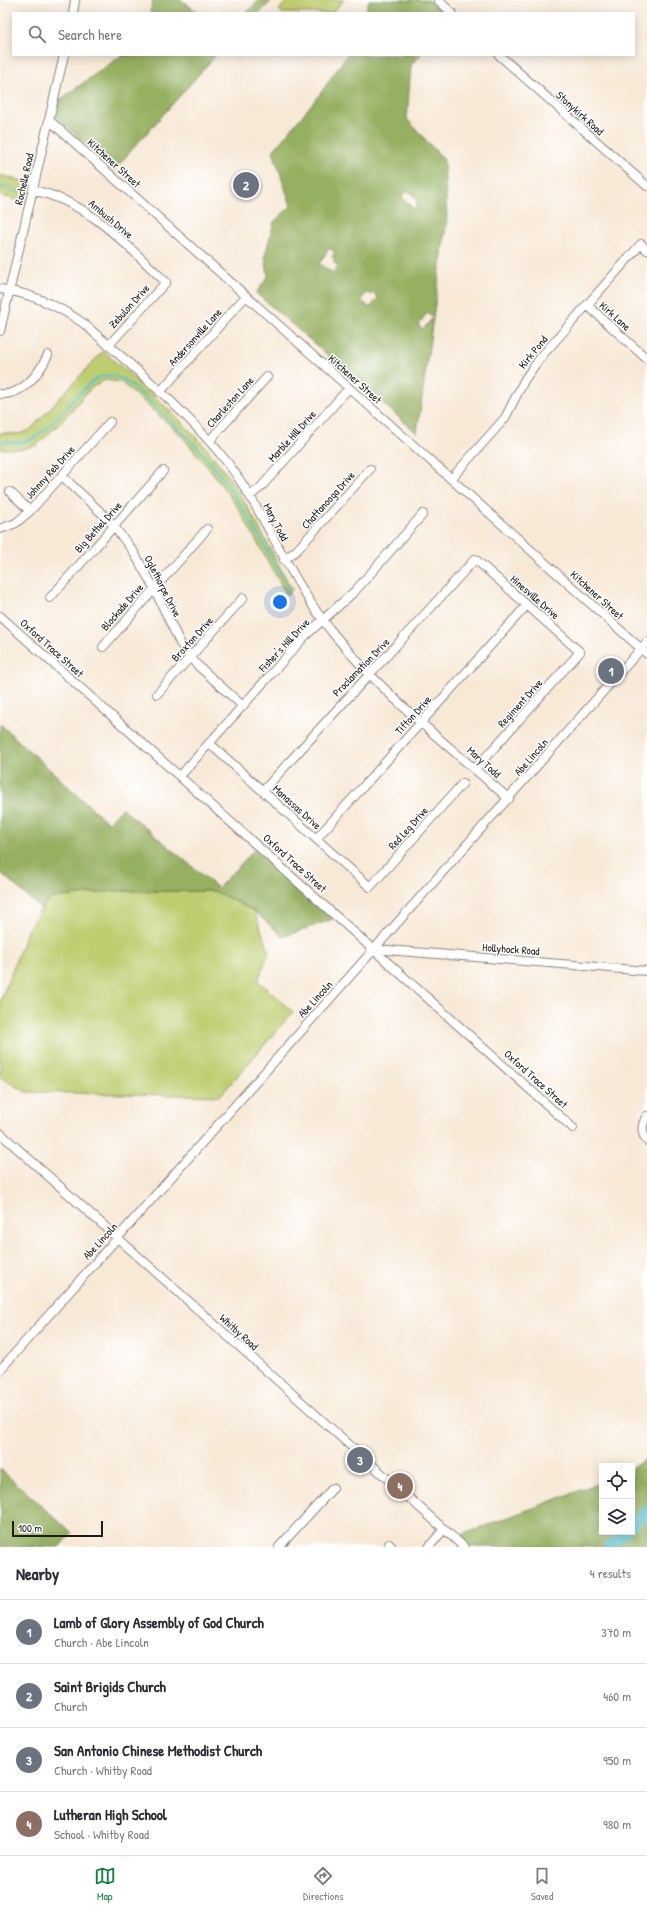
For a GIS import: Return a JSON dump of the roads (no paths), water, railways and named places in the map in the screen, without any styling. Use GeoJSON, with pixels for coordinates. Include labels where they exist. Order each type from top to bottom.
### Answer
{"type":"FeatureCollection","features":[{"type":"Feature","properties":{"kind":"street"},"geometry":{"type":"LineString","coordinates":[[73,12],[76,0]]}},
{"type":"Feature","properties":{"kind":"street"},"geometry":{"type":"LineString","coordinates":[[438,0],[451,12]]}},
{"type":"Feature","properties":{"kind":"street","name":"Rochelle Road"},"geometry":{"type":"LineString","coordinates":[[0,331],[64,56]]}},
{"type":"Feature","properties":{"kind":"street","name":"Stonykirk Road"},"geometry":{"type":"LineString","coordinates":[[500,56],[647,186]]}},
{"type":"Feature","properties":{"kind":"street","name":"Kitchener Street"},"geometry":{"type":"LineString","coordinates":[[49,120],[644,652]]}},
{"type":"Feature","properties":{"kind":"street","name":"Ambush Drive"},"geometry":{"type":"LineString","coordinates":[[33,190],[62,198],[86,211],[166,282]]}},
{"type":"Feature","properties":{"kind":"street","name":"Kirk Pond"},"geometry":{"type":"LineString","coordinates":[[451,479],[498,427],[508,413],[530,371],[587,305],[644,247]]}},
{"type":"Feature","properties":{"kind":"street","name":"Zebulon Drive"},"geometry":{"type":"LineString","coordinates":[[109,345],[166,282]]}},
{"type":"Feature","properties":{"kind":"street","name":"Mary Todd"},"geometry":{"type":"LineString","coordinates":[[0,289],[35,296],[64,310],[83,322],[160,392],[209,441],[227,463],[250,496],[284,560],[323,620],[348,651],[370,674],[422,722],[509,799]]}},
{"type":"Feature","properties":{"kind":"street","name":"Andersonville Lane"},"geometry":{"type":"LineString","coordinates":[[160,392],[246,296]]}},
{"type":"Feature","properties":{"kind":"street","name":"Kirk Lane"},"geometry":{"type":"LineString","coordinates":[[587,305],[647,359]]}},
{"type":"Feature","properties":{"kind":"street"},"geometry":{"type":"LineString","coordinates":[[0,394],[13,393],[26,385],[42,366],[48,356]]}},
{"type":"Feature","properties":{"kind":"street","name":"Charleston Lane"},"geometry":{"type":"LineString","coordinates":[[209,441],[267,377]]}},
{"type":"Feature","properties":{"kind":"street","name":"Marble Hill Drive"},"geometry":{"type":"LineString","coordinates":[[250,496],[261,487],[350,388]]}},
{"type":"Feature","properties":{"kind":"street","name":"Johnny Reb Drive"},"geometry":{"type":"LineString","coordinates":[[0,529],[16,523],[30,511],[110,422]]}},
{"type":"Feature","properties":{"kind":"street","name":"Chattanooga Drive"},"geometry":{"type":"LineString","coordinates":[[284,560],[297,550],[370,469]]}},
{"type":"Feature","properties":{"kind":"street","name":"Big Bethel Drive"},"geometry":{"type":"LineString","coordinates":[[50,598],[163,471]]}},
{"type":"Feature","properties":{"kind":"street","name":"Oglethorpe Drive"},"geometry":{"type":"LineString","coordinates":[[62,476],[114,526],[133,551],[154,588],[180,643],[190,656],[200,668],[243,706]]}},
{"type":"Feature","properties":{"kind":"street"},"geometry":{"type":"LineString","coordinates":[[10,492],[30,511]]}},
{"type":"Feature","properties":{"kind":"street","name":"Fisher's Hill Drive"},"geometry":{"type":"LineString","coordinates":[[180,776],[306,635],[355,591],[423,514]]}},
{"type":"Feature","properties":{"kind":"street","name":"Blockade Drive"},"geometry":{"type":"LineString","coordinates":[[103,647],[207,530]]}},
{"type":"Feature","properties":{"kind":"street","name":"Hinesville Drive"},"geometry":{"type":"LineString","coordinates":[[475,559],[580,652]]}},
{"type":"Feature","properties":{"kind":"street","name":"Proclamation Drive"},"geometry":{"type":"LineString","coordinates":[[263,791],[388,656],[475,559]]}},
{"type":"Feature","properties":{"kind":"street","name":"Broxton Drive"},"geometry":{"type":"LineString","coordinates":[[157,694],[243,598]]}},
{"type":"Feature","properties":{"kind":"street","name":"Tifton Drive"},"geometry":{"type":"LineString","coordinates":[[316,839],[527,605]]}},
{"type":"Feature","properties":{"kind":"street","name":"Oxford Trace Street"},"geometry":{"type":"LineString","coordinates":[[0,616],[574,1128]]}},
{"type":"Feature","properties":{"kind":"street","name":"Abe Lincoln"},"geometry":{"type":"LineString","coordinates":[[0,1370],[374,949],[644,652],[647,642]]}},
{"type":"Feature","properties":{"kind":"street","name":"Regiment Drive"},"geometry":{"type":"LineString","coordinates":[[475,769],[580,652]]}},
{"type":"Feature","properties":{"kind":"street","name":"Manassas Drive"},"geometry":{"type":"LineString","coordinates":[[209,743],[370,887]]}},
{"type":"Feature","properties":{"kind":"street","name":"Red Leg Drive"},"geometry":{"type":"LineString","coordinates":[[370,887],[463,783]]}},
{"type":"Feature","properties":{"kind":"street","name":"Hollyhock Road"},"geometry":{"type":"LineString","coordinates":[[374,949],[647,971]]}},
{"type":"Feature","properties":{"kind":"street"},"geometry":{"type":"LineString","coordinates":[[647,1116],[643,1126],[643,1135],[647,1142]]}},
{"type":"Feature","properties":{"kind":"street","name":"Whitby Road"},"geometry":{"type":"LineString","coordinates":[[0,1133],[464,1547]]}},
{"type":"Feature","properties":{"kind":"street"},"geometry":{"type":"LineString","coordinates":[[279,1547],[333,1488]]}},
{"type":"Feature","properties":{"kind":"street"},"geometry":{"type":"LineString","coordinates":[[429,1547],[444,1529]]}},
{"type":"Feature","properties":{"kind":"waterway"},"geometry":{"type":"LineString","coordinates":[[0,186],[19,192]]}},
{"type":"Feature","properties":{"kind":"waterway"},"geometry":{"type":"LineString","coordinates":[[0,442],[14,443],[27,441],[36,437],[45,430],[79,394],[96,379],[103,376],[111,376],[125,380],[172,422],[210,462],[242,507],[288,588]]}},
{"type":"Feature","properties":{"kind":"waterway"},"geometry":{"type":"LineString","coordinates":[[635,1522],[647,1511]]}},
{"type":"Feature","properties":{"kind":"waterway"},"geometry":{"type":"LineString","coordinates":[[609,1547],[622,1535]]}},
{"type":"Feature","properties":{"kind":"place","name":"Saint Brigids Church"},"geometry":{"type":"Point","coordinates":[246,185]}},
{"type":"Feature","properties":{"kind":"place","name":"Lamb of Glory Assembly of God Church"},"geometry":{"type":"Point","coordinates":[611,671]}},
{"type":"Feature","properties":{"kind":"place","name":"San Antonio Chinese Methodist Church"},"geometry":{"type":"Point","coordinates":[360,1460]}},
{"type":"Feature","properties":{"kind":"place","name":"Lutheran High School"},"geometry":{"type":"Point","coordinates":[400,1486]}}]}
